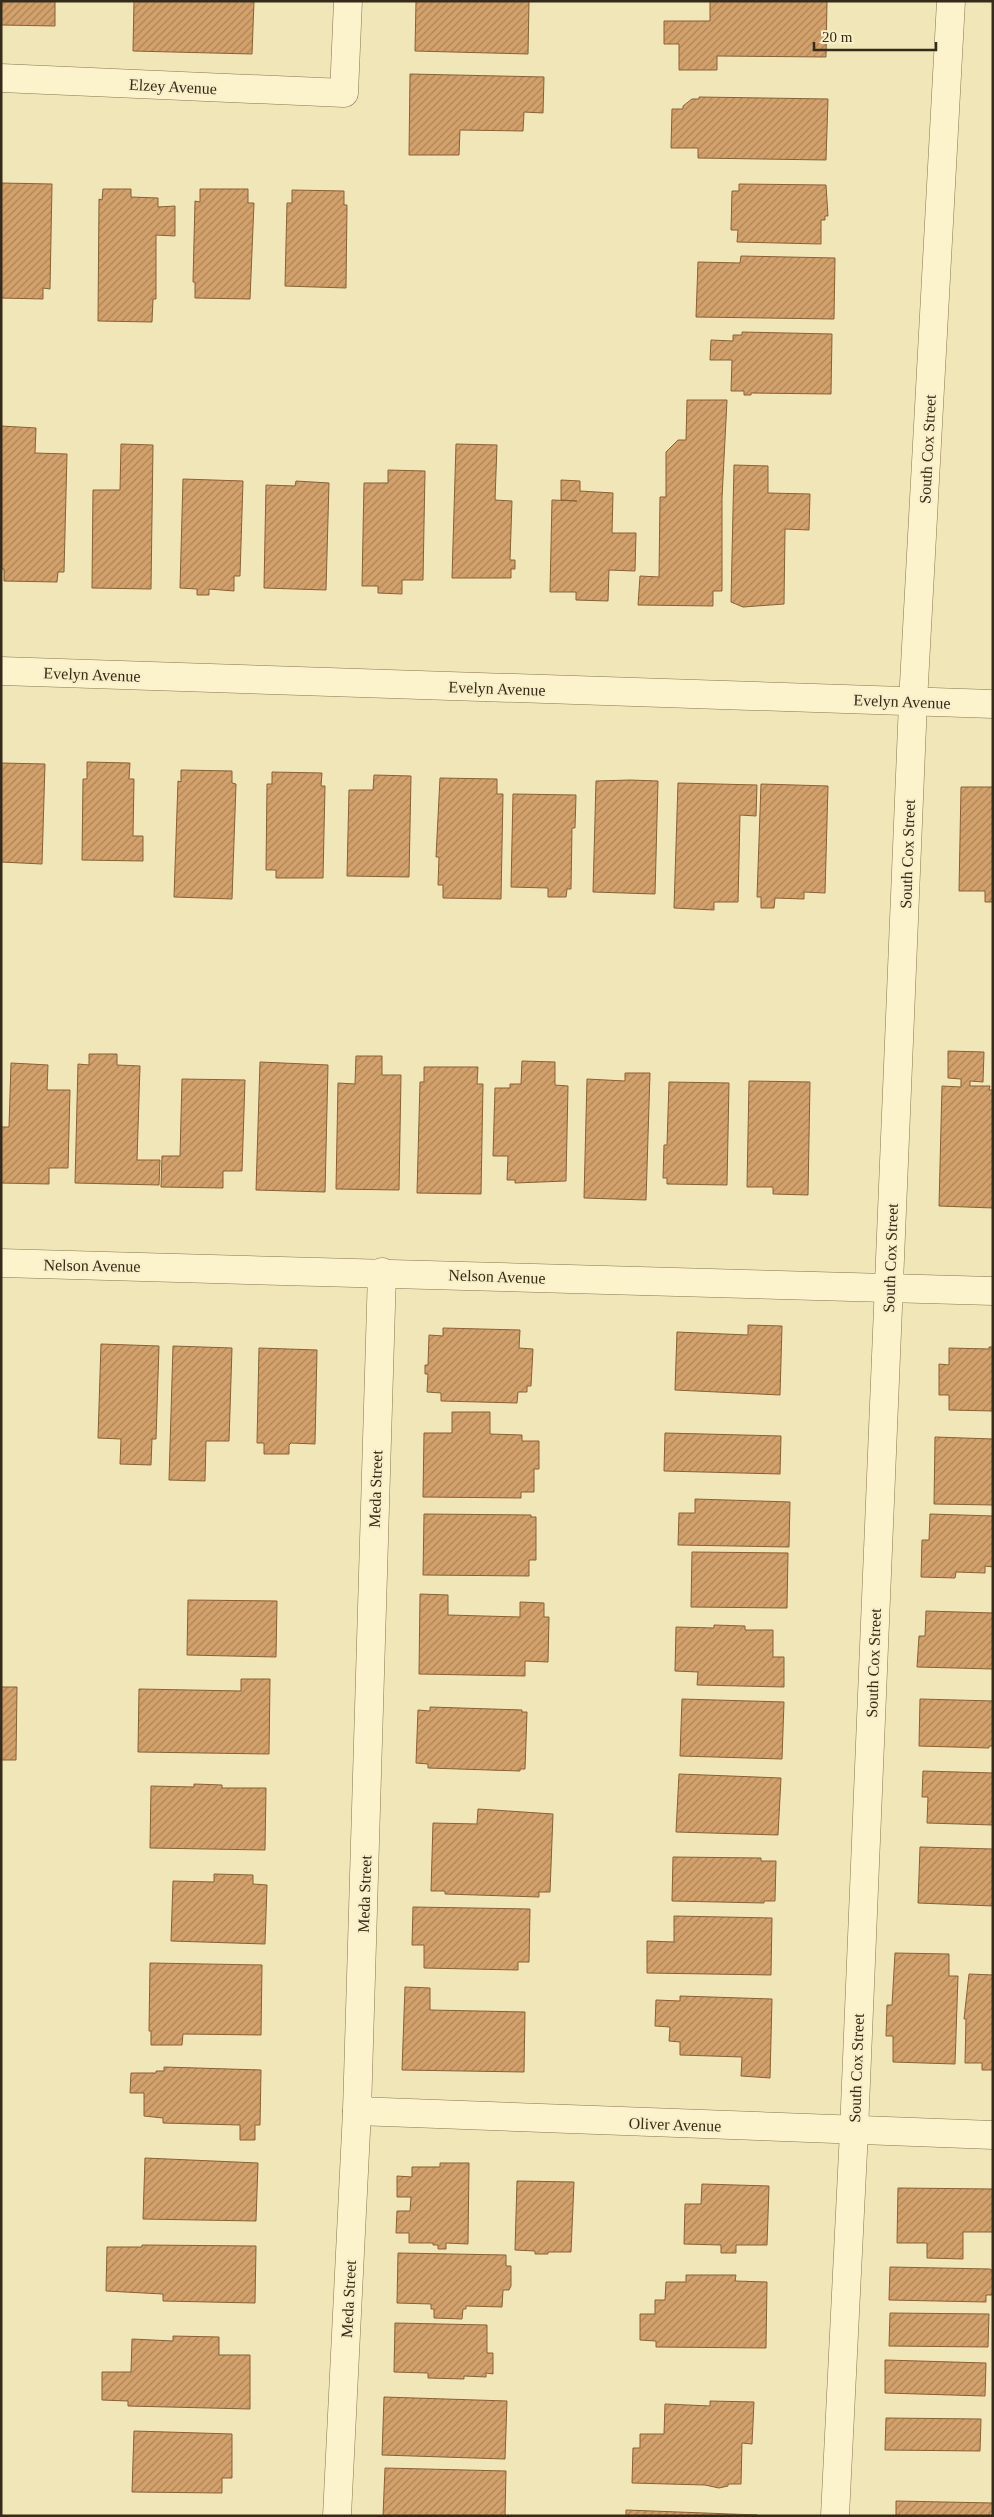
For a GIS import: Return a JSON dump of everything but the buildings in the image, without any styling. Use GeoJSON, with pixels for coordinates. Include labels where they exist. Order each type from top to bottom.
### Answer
{"type":"FeatureCollection","features":[{"type":"Feature","properties":{"kind":"street","name":"Elzey Avenue"},"geometry":{"type":"LineString","coordinates":[[1,78],[344,94],[348,1]]}},
{"type":"Feature","properties":{"kind":"street","name":"South Cox Street"},"geometry":{"type":"LineString","coordinates":[[835,2516],[854,2131],[913,702],[951,1]]}},
{"type":"Feature","properties":{"kind":"street","name":"Evelyn Avenue"},"geometry":{"type":"LineString","coordinates":[[1,671],[993,704]]}},
{"type":"Feature","properties":{"kind":"street","name":"Nelson Avenue"},"geometry":{"type":"LineString","coordinates":[[1,1263],[382,1272],[888,1287],[993,1292]]}},
{"type":"Feature","properties":{"kind":"street","name":"Meda Street"},"geometry":{"type":"LineString","coordinates":[[337,2516],[357,2111],[382,1272]]}},
{"type":"Feature","properties":{"kind":"street","name":"Oliver Avenue"},"geometry":{"type":"LineString","coordinates":[[357,2111],[993,2135]]}}]}
